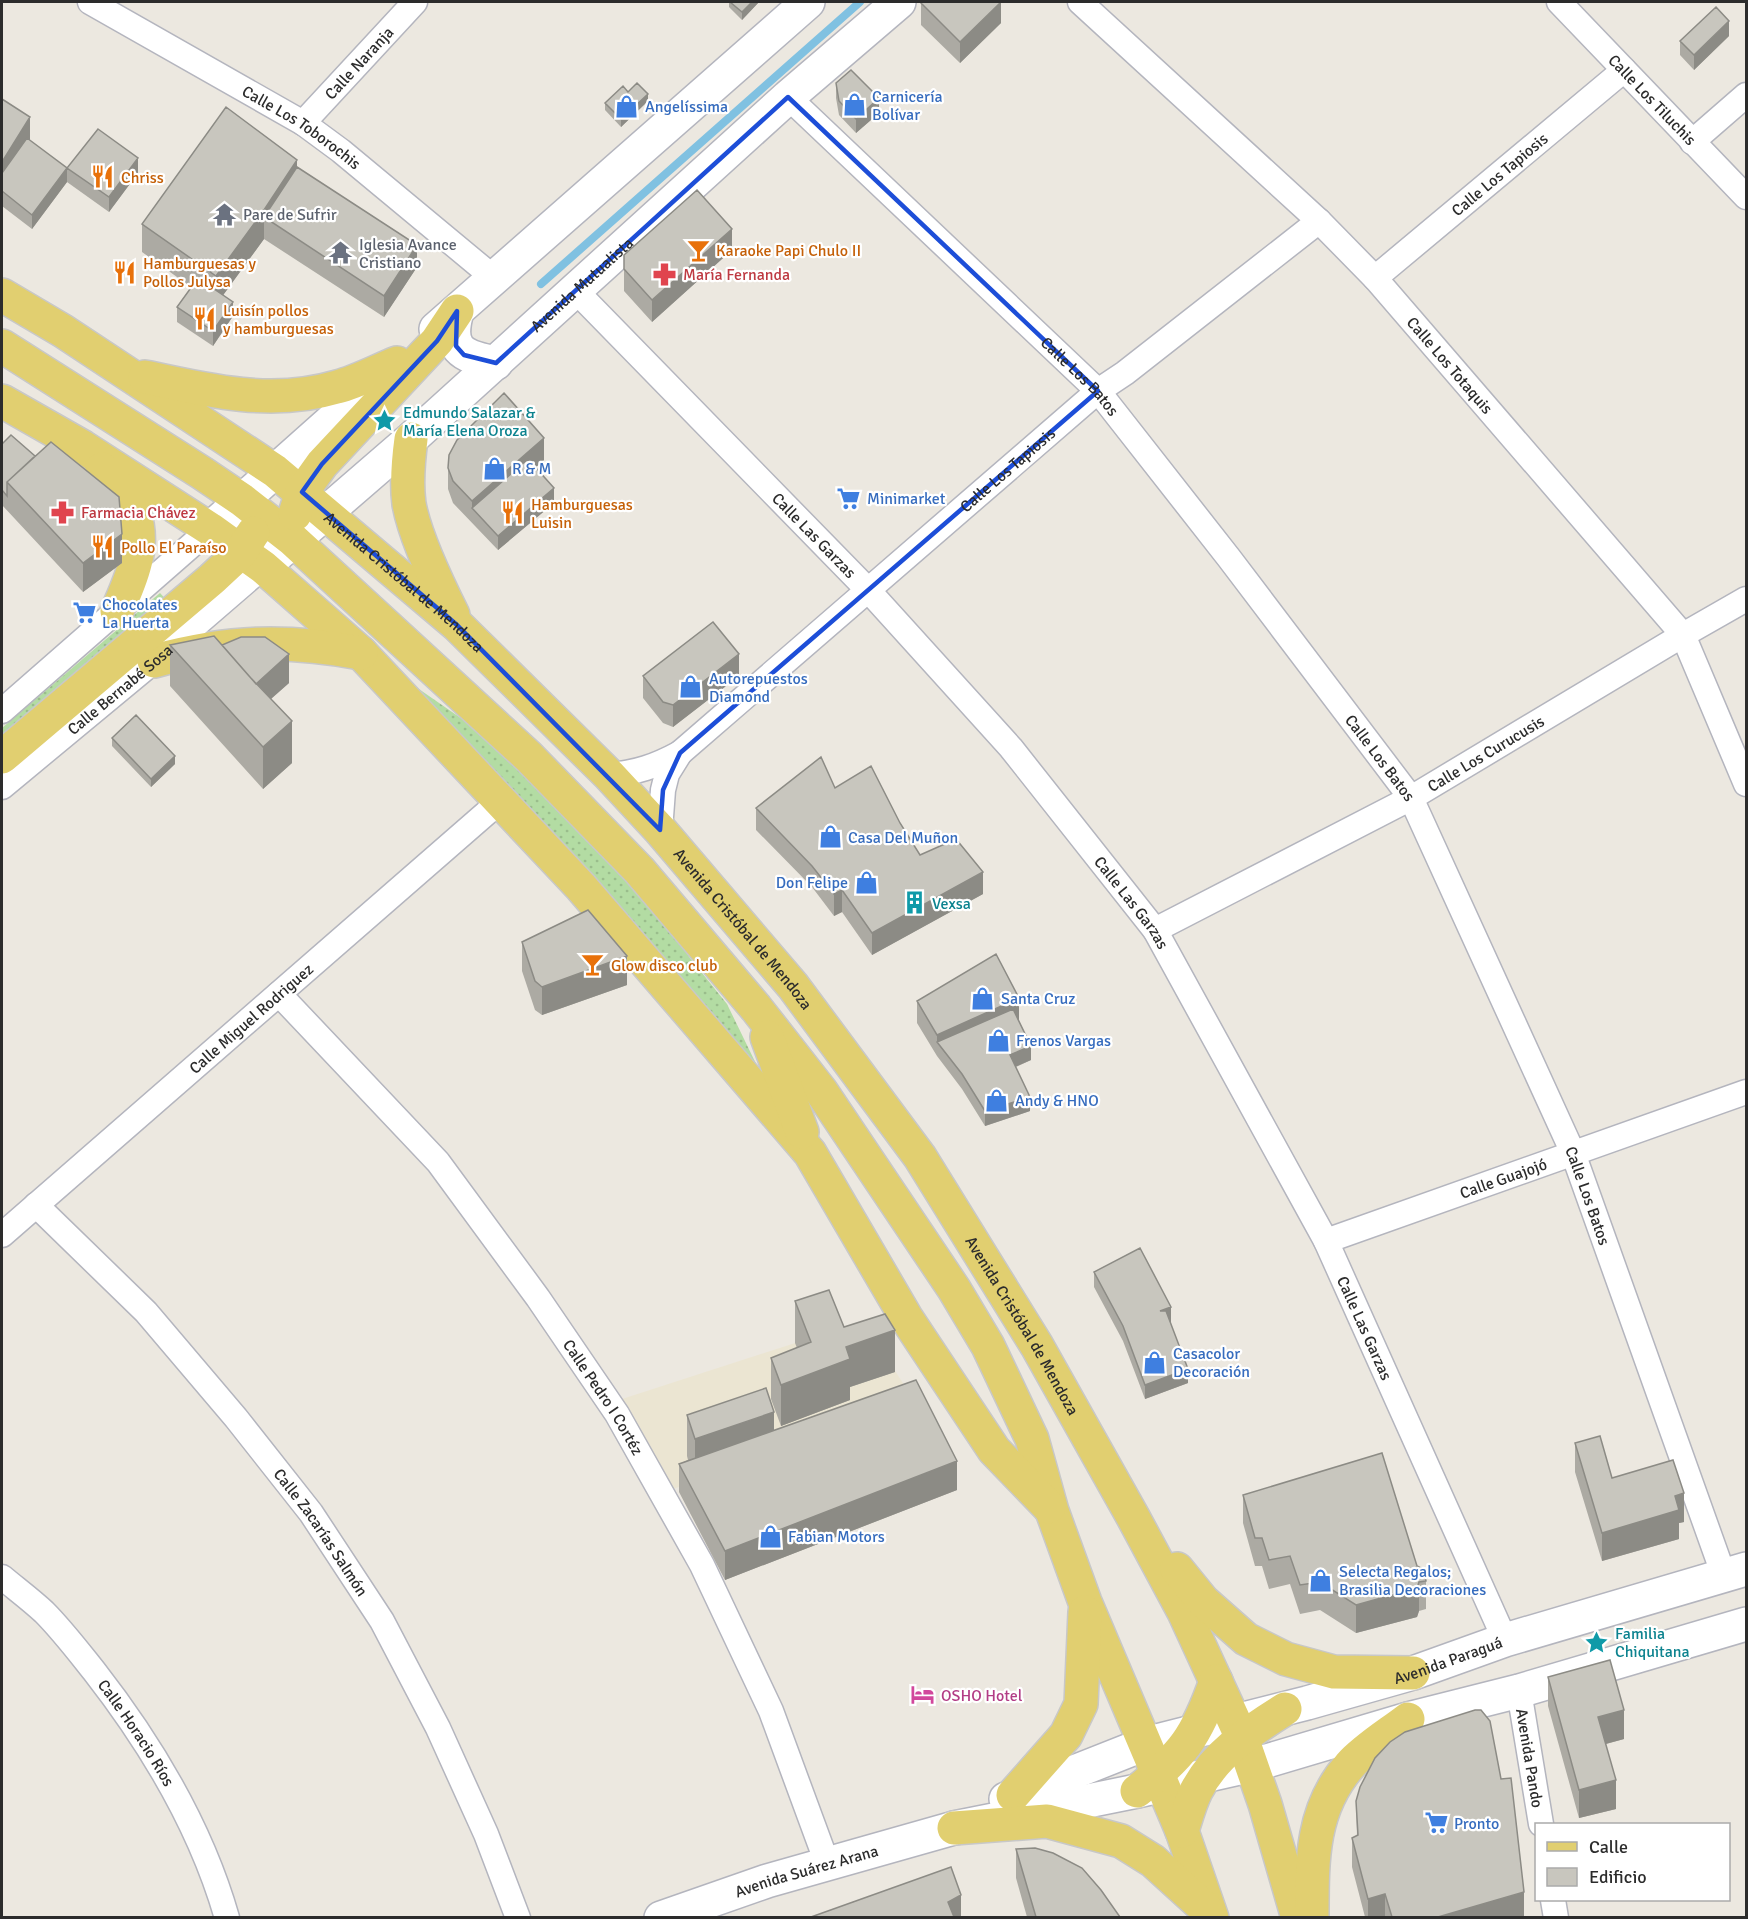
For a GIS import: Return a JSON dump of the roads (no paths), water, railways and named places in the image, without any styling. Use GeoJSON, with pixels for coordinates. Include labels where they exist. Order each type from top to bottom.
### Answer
{"type":"FeatureCollection","features":[{"type":"Feature","properties":{"kind":"main road"},"geometry":{"type":"LineString","coordinates":[[210,529],[808,2]]}},
{"type":"Feature","properties":{"kind":"main road","name":"Avenida Mutualista"},"geometry":{"type":"LineString","coordinates":[[252,559],[293,540],[313,502],[411,439],[788,97],[899,2]]}},
{"type":"Feature","properties":{"kind":"main road","name":"Avenida Cristóbal de Mendoza"},"geometry":{"type":"LineString","coordinates":[[2,295],[63,331],[123,372],[259,484],[293,540],[529,757],[661,894],[756,1008],[820,1091],[954,1290],[988,1346],[1032,1439],[1052,1511],[1085,1602],[1145,1744],[1152,1784],[1182,1831],[1211,1915]]}},
{"type":"Feature","properties":{"kind":"main road"},"geometry":{"type":"LineString","coordinates":[[457,310],[453,337],[456,346],[464,355],[496,363]]}},
{"type":"Feature","properties":{"kind":"main road"},"geometry":{"type":"LineString","coordinates":[[313,502],[321,464],[437,341],[457,310]]}},
{"type":"Feature","properties":{"kind":"main road","name":"Avenida Cristóbal de Mendoza"},"geometry":{"type":"LineString","coordinates":[[2,346],[259,484],[313,502],[457,625],[609,775],[660,830],[793,986],[920,1157],[1036,1346],[1134,1517],[1184,1612],[1243,1742],[1298,1917]]}},
{"type":"Feature","properties":{"kind":"main road"},"geometry":{"type":"LineString","coordinates":[[123,372],[211,391],[292,396],[337,387],[397,363]]}},
{"type":"Feature","properties":{"kind":"main road","name":"Avenida Cristóbal de Mendoza"},"geometry":{"type":"LineString","coordinates":[[2,401],[83,447],[210,529],[252,559],[361,653],[581,887],[810,1154],[907,1319],[994,1450],[1052,1511]]}},
{"type":"Feature","properties":{"kind":"main road"},"geometry":{"type":"LineString","coordinates":[[411,439],[407,474],[409,505],[418,535],[457,625]]}},
{"type":"Feature","properties":{"kind":"main road"},"geometry":{"type":"LineString","coordinates":[[83,447],[118,487],[133,511],[138,535],[138,551],[134,569],[117,611]]}},
{"type":"Feature","properties":{"kind":"main road"},"geometry":{"type":"LineString","coordinates":[[2,758],[252,559],[259,484]]}},
{"type":"Feature","properties":{"kind":"main road"},"geometry":{"type":"LineString","coordinates":[[293,540],[301,573],[328,624]]}},
{"type":"Feature","properties":{"kind":"main road"},"geometry":{"type":"LineString","coordinates":[[154,661],[192,651],[234,644],[319,646],[361,653]]}},
{"type":"Feature","properties":{"kind":"main road"},"geometry":{"type":"LineString","coordinates":[[756,1008],[810,1154]]}},
{"type":"Feature","properties":{"kind":"main road"},"geometry":{"type":"LineString","coordinates":[[1134,1517],[1203,1601],[1246,1639],[1286,1659],[1334,1672],[1413,1673]]}},
{"type":"Feature","properties":{"kind":"main road","name":"Avenida Paraguá"},"geometry":{"type":"LineString","coordinates":[[1152,1784],[1207,1776],[1243,1742],[1285,1709],[1413,1673],[1505,1640],[1735,1573]]}},
{"type":"Feature","properties":{"kind":"main road"},"geometry":{"type":"LineString","coordinates":[[1013,1795],[1066,1735],[1081,1704],[1085,1602]]}},
{"type":"Feature","properties":{"kind":"main road","name":"Avenida Paraguá"},"geometry":{"type":"LineString","coordinates":[[1145,1744],[1195,1731],[1243,1742],[1408,1719],[1519,1691],[1746,1624]]}},
{"type":"Feature","properties":{"kind":"main road"},"geometry":{"type":"LineString","coordinates":[[1152,1784],[1190,1741],[1206,1711],[1216,1681]]}},
{"type":"Feature","properties":{"kind":"main road"},"geometry":{"type":"LineString","coordinates":[[1312,1917],[1315,1840],[1325,1801],[1352,1763],[1408,1719]]}},
{"type":"Feature","properties":{"kind":"main road","name":"Avenida Suárez Arana"},"geometry":{"type":"LineString","coordinates":[[954,1827],[1013,1795],[1145,1744]]}},
{"type":"Feature","properties":{"kind":"main road"},"geometry":{"type":"LineString","coordinates":[[1182,1831],[1196,1790],[1207,1776]]}},
{"type":"Feature","properties":{"kind":"main road","name":"Avenida Suárez Arana"},"geometry":{"type":"LineString","coordinates":[[661,1917],[827,1863],[954,1827],[1152,1784]]}},
{"type":"Feature","properties":{"kind":"main road"},"geometry":{"type":"LineString","coordinates":[[954,1827],[1047,1821],[1121,1841],[1153,1861],[1211,1915]]}},
{"type":"Feature","properties":{"kind":"street","name":"Calle Los Toborochis"},"geometry":{"type":"LineString","coordinates":[[90,2],[303,123],[494,278]]}},
{"type":"Feature","properties":{"kind":"street","name":"Calle Naranja"},"geometry":{"type":"LineString","coordinates":[[303,123],[415,2]]}},
{"type":"Feature","properties":{"kind":"street","name":"Calle Los Totaquis"},"geometry":{"type":"LineString","coordinates":[[1080,2],[1319,221],[1375,278],[1683,635],[1746,784]]}},
{"type":"Feature","properties":{"kind":"street","name":"Calle Los Tiluchis"},"geometry":{"type":"LineString","coordinates":[[1559,2],[1746,197]]}},
{"type":"Feature","properties":{"kind":"street","name":"Calle Los Tapiosis"},"geometry":{"type":"LineString","coordinates":[[1375,278],[1624,70]]}},
{"type":"Feature","properties":{"kind":"street"},"geometry":{"type":"LineString","coordinates":[[1692,142],[1746,95]]}},
{"type":"Feature","properties":{"kind":"street","name":"Calle Los Batos"},"geometry":{"type":"LineString","coordinates":[[788,97],[1098,391],[1229,558],[1411,798],[1573,1154],[1735,1573]]}},
{"type":"Feature","properties":{"kind":"street","name":"Calle Los Tapiosis"},"geometry":{"type":"LineString","coordinates":[[609,775],[650,768],[680,753],[1098,391],[1125,373],[1319,221]]}},
{"type":"Feature","properties":{"kind":"street","name":"Calle Las Garzas"},"geometry":{"type":"LineString","coordinates":[[574,289],[868,590],[1011,748],[1155,930],[1326,1241],[1505,1640]]}},
{"type":"Feature","properties":{"kind":"street"},"geometry":{"type":"LineString","coordinates":[[2,711],[210,529]]}},
{"type":"Feature","properties":{"kind":"street","name":"Calle Bernabé Sosa"},"geometry":{"type":"LineString","coordinates":[[2,787],[154,661],[252,559]]}},
{"type":"Feature","properties":{"kind":"street","name":"Calle Los Curucusis"},"geometry":{"type":"LineString","coordinates":[[1155,930],[1411,798],[1746,599]]}},
{"type":"Feature","properties":{"kind":"street","name":"Calle Los Tapiosis"},"geometry":{"type":"LineString","coordinates":[[660,830],[663,790],[667,774],[680,753]]}},
{"type":"Feature","properties":{"kind":"street","name":"Calle Miguel Rodriguez"},"geometry":{"type":"LineString","coordinates":[[2,1235],[499,802]]}},
{"type":"Feature","properties":{"kind":"street","name":"Calle Pedro I Cortéz"},"geometry":{"type":"LineString","coordinates":[[279,994],[438,1162],[538,1298],[617,1414],[702,1565],[771,1711],[827,1863]]}},
{"type":"Feature","properties":{"kind":"street","name":"Calle Guajojó"},"geometry":{"type":"LineString","coordinates":[[1326,1241],[1746,1092]]}},
{"type":"Feature","properties":{"kind":"street","name":"Calle Zacarías Salmón"},"geometry":{"type":"LineString","coordinates":[[36,1205],[146,1312],[236,1418],[311,1513],[382,1621],[438,1728],[486,1834],[518,1917]]}},
{"type":"Feature","properties":{"kind":"street","name":"Calle Horacio Ríos"},"geometry":{"type":"LineString","coordinates":[[2,1577],[66,1635],[127,1714],[170,1785],[206,1857],[227,1917]]}},
{"type":"Feature","properties":{"kind":"street","name":"Avenida Pando"},"geometry":{"type":"LineString","coordinates":[[1519,1691],[1541,1823]]}},
{"type":"Feature","properties":{"kind":"street"},"geometry":{"type":"LineString","coordinates":[[1554,1901],[1557,1917]]}},
{"type":"Feature","properties":{"kind":"waterway"},"geometry":{"type":"LineString","coordinates":[[541,284],[860,2]]}},
{"type":"Feature","properties":{"kind":"place","name":"Carnicería Bolívar"},"geometry":{"type":"Point","coordinates":[854,105]}},
{"type":"Feature","properties":{"kind":"place","name":"Angelíssima"},"geometry":{"type":"Point","coordinates":[627,106]}},
{"type":"Feature","properties":{"kind":"place","name":"Chriss"},"geometry":{"type":"Point","coordinates":[103,177]}},
{"type":"Feature","properties":{"kind":"place","name":"Pare de Sufrir"},"geometry":{"type":"Point","coordinates":[225,214]}},
{"type":"Feature","properties":{"kind":"place","name":"Karaoke Papi Chulo II"},"geometry":{"type":"Point","coordinates":[698,250]}},
{"type":"Feature","properties":{"kind":"place","name":"Iglesia Avance Cristiano"},"geometry":{"type":"Point","coordinates":[341,253]}},
{"type":"Feature","properties":{"kind":"place","name":"Hamburguesas y Pollos Julysa"},"geometry":{"type":"Point","coordinates":[125,272]}},
{"type":"Feature","properties":{"kind":"place","name":"María Fernanda"},"geometry":{"type":"Point","coordinates":[665,274]}},
{"type":"Feature","properties":{"kind":"place","name":"Luisín pollos y hamburguesas"},"geometry":{"type":"Point","coordinates":[205,319]}},
{"type":"Feature","properties":{"kind":"place","name":"Edmundo Salazar & María Elena Oroza"},"geometry":{"type":"Point","coordinates":[385,421]}},
{"type":"Feature","properties":{"kind":"place","name":"R & M"},"geometry":{"type":"Point","coordinates":[494,468]}},
{"type":"Feature","properties":{"kind":"place","name":"Minimarket"},"geometry":{"type":"Point","coordinates":[849,498]}},
{"type":"Feature","properties":{"kind":"place","name":"Farmacia Chávez"},"geometry":{"type":"Point","coordinates":[63,512]}},
{"type":"Feature","properties":{"kind":"place","name":"Hamburguesas Luisin"},"geometry":{"type":"Point","coordinates":[513,513]}},
{"type":"Feature","properties":{"kind":"place","name":"Pollo El Paraíso"},"geometry":{"type":"Point","coordinates":[103,547]}},
{"type":"Feature","properties":{"kind":"place","name":"Chocolates La Huerta"},"geometry":{"type":"Point","coordinates":[84,613]}},
{"type":"Feature","properties":{"kind":"place","name":"Autorepuestos Diamond"},"geometry":{"type":"Point","coordinates":[691,687]}},
{"type":"Feature","properties":{"kind":"place","name":"Casa Del Muñon"},"geometry":{"type":"Point","coordinates":[830,837]}},
{"type":"Feature","properties":{"kind":"place","name":"Don Felipe"},"geometry":{"type":"Point","coordinates":[866,882]}},
{"type":"Feature","properties":{"kind":"place","name":"Vexsa"},"geometry":{"type":"Point","coordinates":[914,903]}},
{"type":"Feature","properties":{"kind":"place","name":"Glow disco club"},"geometry":{"type":"Point","coordinates":[593,965]}},
{"type":"Feature","properties":{"kind":"place","name":"Santa Cruz"},"geometry":{"type":"Point","coordinates":[983,998]}},
{"type":"Feature","properties":{"kind":"place","name":"Frenos Vargas"},"geometry":{"type":"Point","coordinates":[998,1040]}},
{"type":"Feature","properties":{"kind":"place","name":"Andy & HNO"},"geometry":{"type":"Point","coordinates":[997,1100]}},
{"type":"Feature","properties":{"kind":"place","name":"Casacolor Decoración"},"geometry":{"type":"Point","coordinates":[1155,1362]}},
{"type":"Feature","properties":{"kind":"place","name":"Fabian Motors"},"geometry":{"type":"Point","coordinates":[770,1536]}},
{"type":"Feature","properties":{"kind":"place","name":"Selecta Regalos; Brasilia Decoraciones"},"geometry":{"type":"Point","coordinates":[1321,1580]}},
{"type":"Feature","properties":{"kind":"place","name":"Familia Chiquitana"},"geometry":{"type":"Point","coordinates":[1597,1642]}},
{"type":"Feature","properties":{"kind":"place","name":"OSHO Hotel"},"geometry":{"type":"Point","coordinates":[923,1695]}},
{"type":"Feature","properties":{"kind":"place","name":"Pronto"},"geometry":{"type":"Point","coordinates":[1436,1823]}}]}
